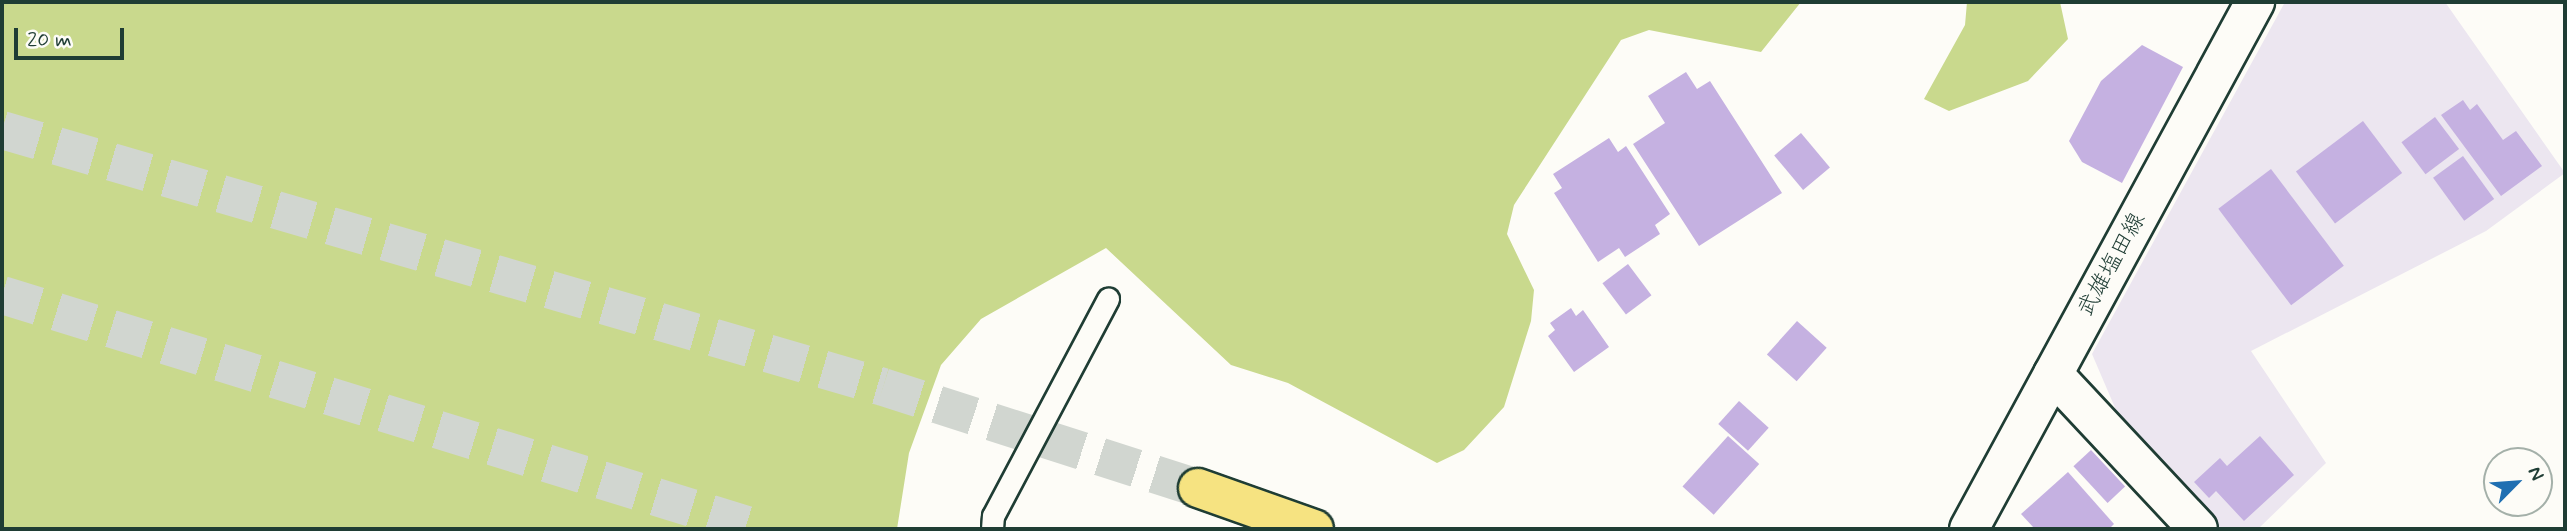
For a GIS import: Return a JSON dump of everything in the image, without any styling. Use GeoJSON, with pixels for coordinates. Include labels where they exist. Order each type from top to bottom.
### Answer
{"type":"FeatureCollection","features":[{"type":"Feature","properties":{"kind":"highway"},"geometry":{"type":"LineString","coordinates":[[1198,488],[1314,529]]}},
{"type":"Feature","properties":{"kind":"main road","name":"武雄塩田線"},"geometry":{"type":"LineString","coordinates":[[1969,529],[2255,2]]}},
{"type":"Feature","properties":{"kind":"main road"},"geometry":{"type":"LineString","coordinates":[[2053,374],[2198,529]]}},
{"type":"Feature","properties":{"kind":"lane"},"geometry":{"type":"LineString","coordinates":[[992,529],[993,516],[1108,299]]}},
{"type":"Feature","properties":{"kind":"shaded area"},"geometry":{"type":"Polygon","coordinates":[[[2285,2],[2445,2],[2565,173],[2486,231],[2251,351],[2326,463],[2258,529],[2218,529],[2116,410],[2092,354],[2285,2]]]}},
{"type":"Feature","properties":{"kind":"green space"},"geometry":{"type":"Polygon","coordinates":[[[2,2],[1801,2],[1761,52],[1649,30],[1621,40],[1514,205],[1507,234],[1534,290],[1531,321],[1504,407],[1464,450],[1437,463],[1288,383],[1231,365],[1106,248],[981,319],[941,365],[909,453],[897,529],[2,529],[2,2]]]}},
{"type":"Feature","properties":{"kind":"green space"},"geometry":{"type":"Polygon","coordinates":[[[1967,2],[2060,2],[2068,39],[2028,81],[1949,111],[1924,99],[1965,25],[1967,2]]]}},
{"type":"Feature","properties":{"kind":"building"},"geometry":{"type":"Polygon","coordinates":[[[2142,45],[2183,67],[2122,183],[2082,162],[2069,141],[2101,81],[2142,45]]]}},
{"type":"Feature","properties":{"kind":"building"},"geometry":{"type":"Polygon","coordinates":[[[1686,72],[1697,89],[1710,81],[1782,193],[1699,246],[1633,144],[1665,123],[1648,96],[1686,72]]]}},
{"type":"Feature","properties":{"kind":"building"},"geometry":{"type":"Polygon","coordinates":[[[2463,100],[2470,110],[2477,104],[2503,140],[2516,131],[2542,166],[2501,196],[2441,115],[2463,100]]]}},
{"type":"Feature","properties":{"kind":"building"},"geometry":{"type":"Polygon","coordinates":[[[2435,117],[2459,149],[2426,174],[2401,142],[2435,117]]]}},
{"type":"Feature","properties":{"kind":"building"},"geometry":{"type":"Polygon","coordinates":[[[2363,121],[2402,173],[2335,223],[2296,172],[2363,121]]]}},
{"type":"Feature","properties":{"kind":"building"},"geometry":{"type":"Polygon","coordinates":[[[1801,133],[1830,167],[1803,190],[1774,155],[1801,133]]]}},
{"type":"Feature","properties":{"kind":"building"},"geometry":{"type":"Polygon","coordinates":[[[1609,138],[1618,152],[1626,146],[1670,214],[1655,225],[1660,234],[1625,257],[1619,248],[1598,262],[1554,193],[1562,188],[1553,174],[1609,138]]]}},
{"type":"Feature","properties":{"kind":"building"},"geometry":{"type":"Polygon","coordinates":[[[2463,156],[2494,199],[2464,221],[2433,178],[2463,156]]]}},
{"type":"Feature","properties":{"kind":"building"},"geometry":{"type":"Polygon","coordinates":[[[2271,169],[2344,266],[2291,305],[2218,209],[2271,169]]]}},
{"type":"Feature","properties":{"kind":"building"},"geometry":{"type":"Polygon","coordinates":[[[1628,264],[1651,295],[1626,314],[1602,283],[1628,264]]]}},
{"type":"Feature","properties":{"kind":"building"},"geometry":{"type":"Polygon","coordinates":[[[1571,308],[1576,316],[1583,310],[1609,347],[1574,372],[1548,336],[1555,330],[1550,323],[1571,308]]]}},
{"type":"Feature","properties":{"kind":"building"},"geometry":{"type":"Polygon","coordinates":[[[1797,321],[1827,348],[1797,381],[1767,354],[1797,321]]]}},
{"type":"Feature","properties":{"kind":"building"},"geometry":{"type":"Polygon","coordinates":[[[1739,401],[1769,428],[1748,451],[1718,424],[1739,401]]]}},
{"type":"Feature","properties":{"kind":"building"},"geometry":{"type":"Polygon","coordinates":[[[1728,436],[1759,464],[1714,515],[1682,487],[1728,436]]]}},
{"type":"Feature","properties":{"kind":"building"},"geometry":{"type":"Polygon","coordinates":[[[2260,436],[2294,475],[2244,521],[2216,491],[2209,498],[2194,482],[2220,458],[2227,466],[2260,436]]]}},
{"type":"Feature","properties":{"kind":"building"},"geometry":{"type":"Polygon","coordinates":[[[2091,450],[2125,487],[2108,503],[2073,466],[2091,450]]]}},
{"type":"Feature","properties":{"kind":"building"},"geometry":{"type":"Polygon","coordinates":[[[2068,472],[2114,524],[2109,529],[2035,529],[2021,514],[2068,472]]]}},
{"type":"Feature","properties":{"kind":"tunnel"},"geometry":{"type":"LineString","coordinates":[[2,130],[883,387],[1198,488]]}},
{"type":"Feature","properties":{"kind":"tunnel"},"geometry":{"type":"LineString","coordinates":[[2,295],[760,529]]}}]}
